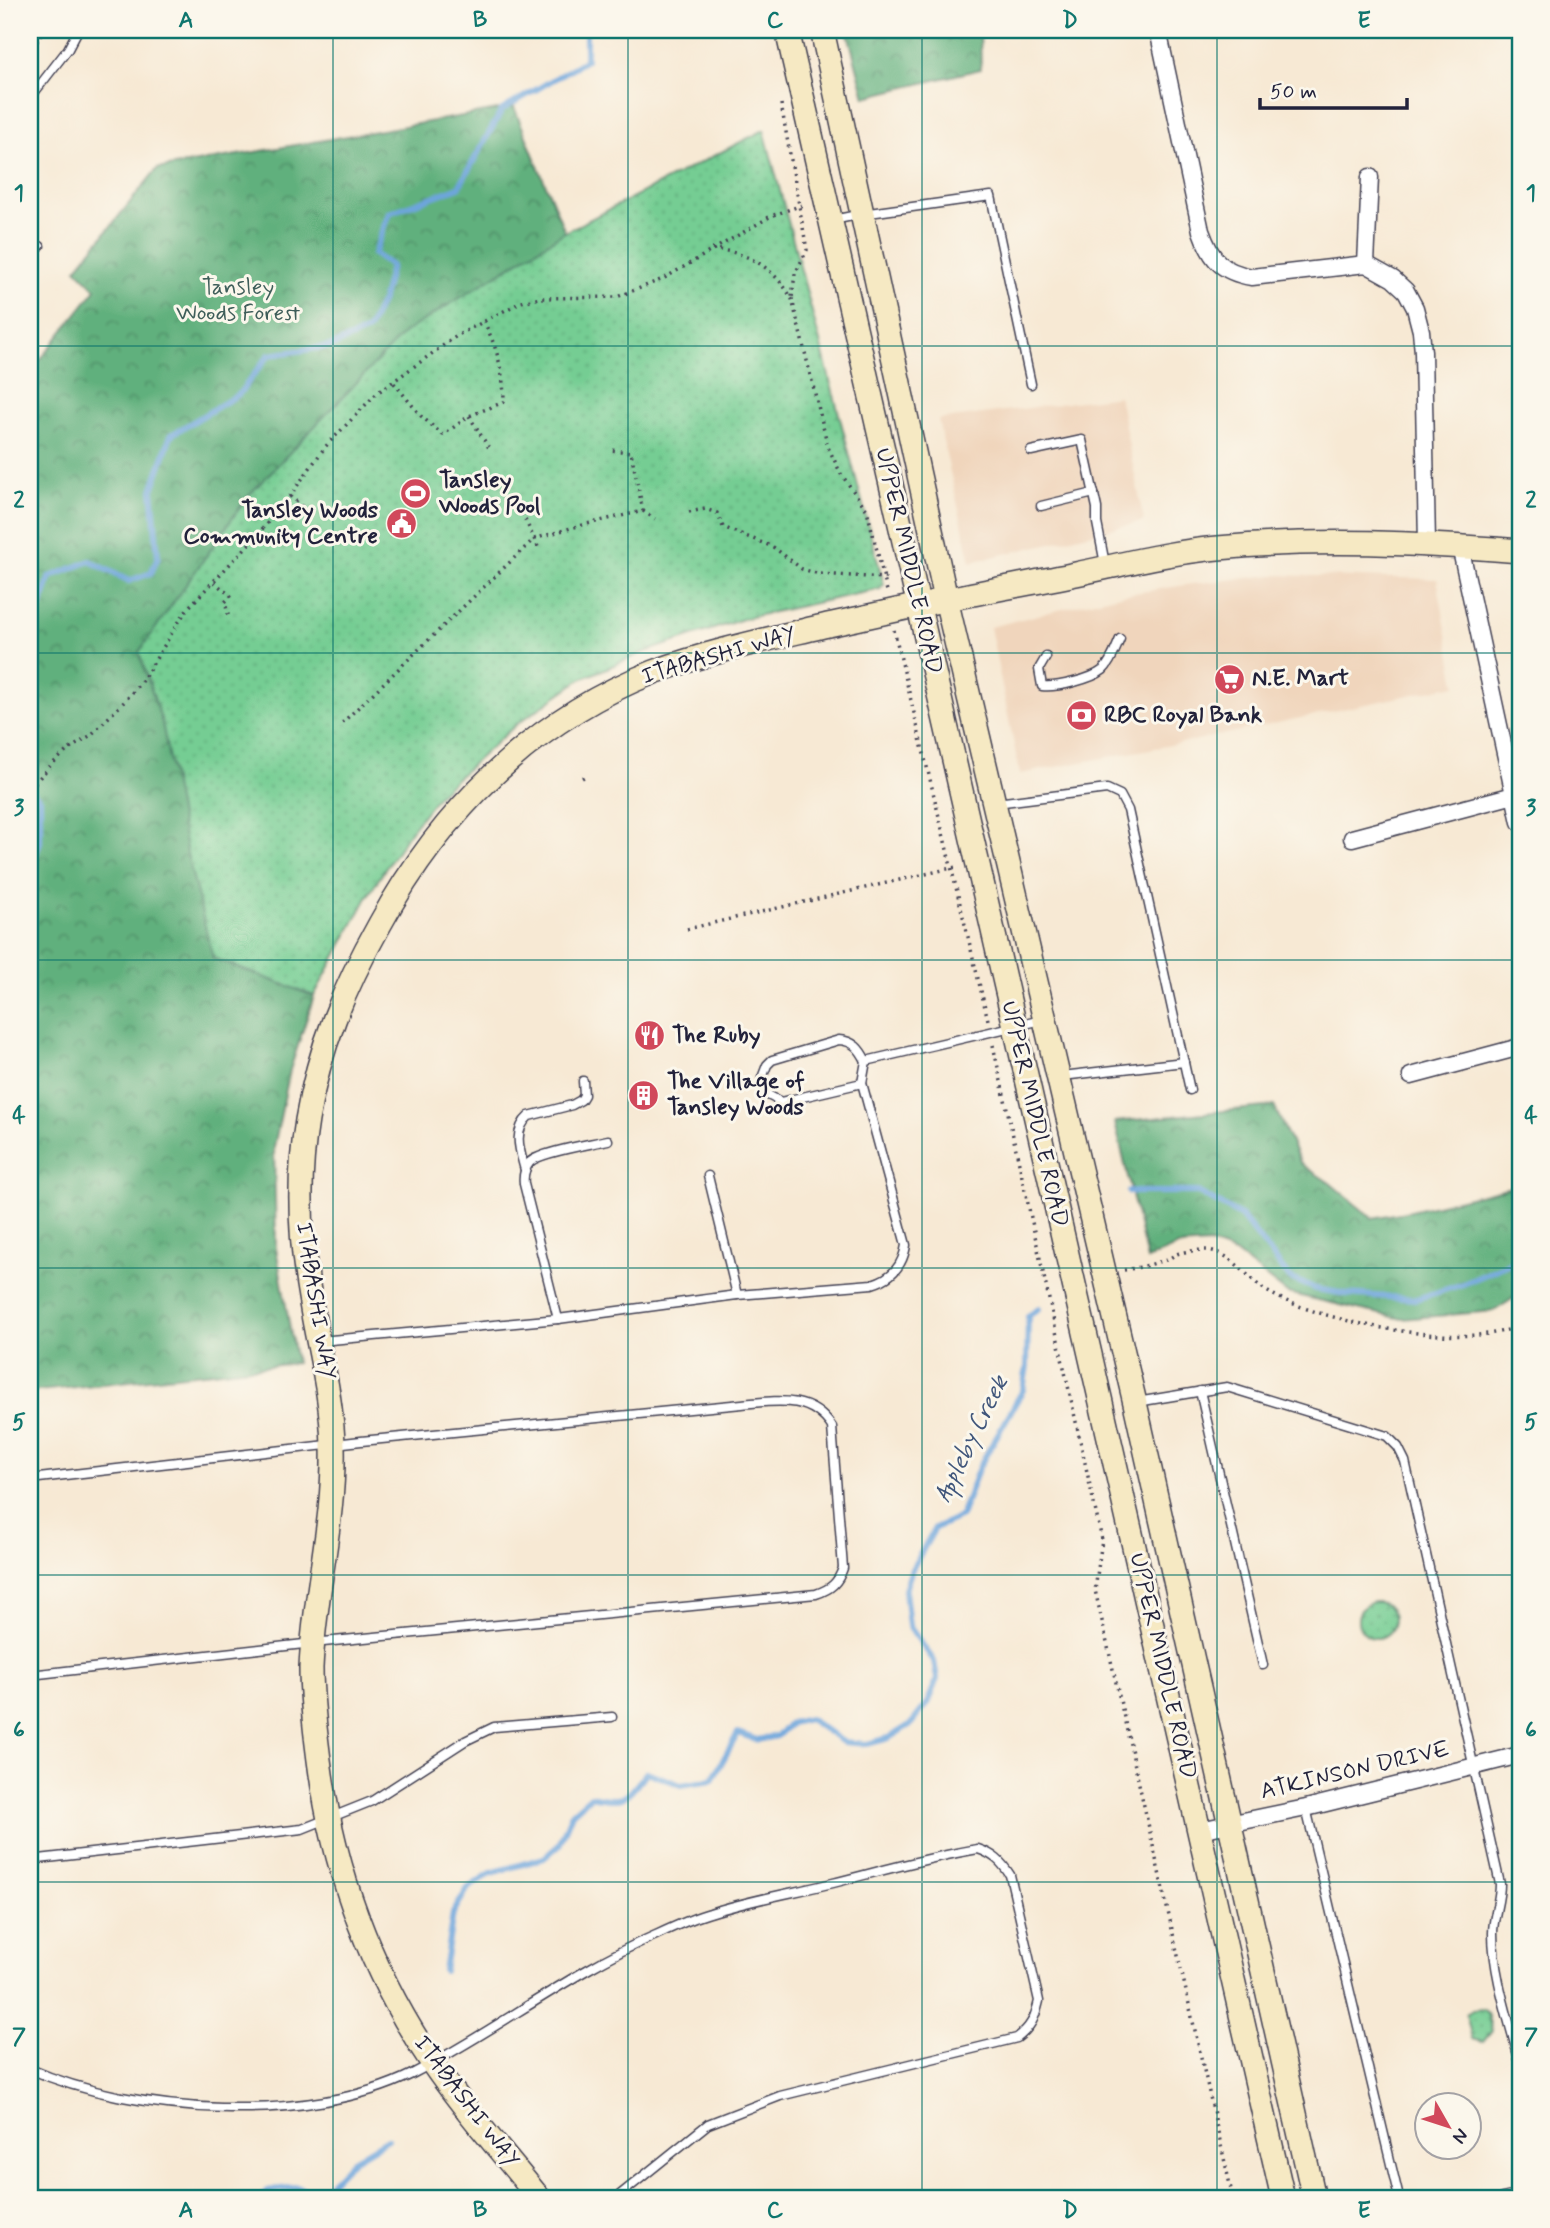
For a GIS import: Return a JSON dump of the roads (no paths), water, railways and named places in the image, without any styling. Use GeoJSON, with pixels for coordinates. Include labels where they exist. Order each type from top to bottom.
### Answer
{"type":"FeatureCollection","features":[{"type":"Feature","properties":{"kind":"main road","name":"UPPER MIDDLE ROAD"},"geometry":{"type":"LineString","coordinates":[[786,30],[1283,2198]]}},
{"type":"Feature","properties":{"kind":"main road","name":"UPPER MIDDLE ROAD"},"geometry":{"type":"LineString","coordinates":[[822,30],[946,599],[1135,1403],[1314,2198]]}},
{"type":"Feature","properties":{"kind":"main road","name":"ITABASHI WAY"},"geometry":{"type":"LineString","coordinates":[[539,2198],[432,2063],[374,1959],[339,1867],[328,1819],[312,1699],[313,1643],[333,1479],[333,1445],[330,1397],[306,1273],[301,1221],[301,1170],[327,1035],[365,951],[392,902],[435,838],[482,784],[515,753],[616,689],[655,672],[741,645],[946,599],[1175,553],[1277,543],[1427,543],[1520,551]]}},
{"type":"Feature","properties":{"kind":"street"},"geometry":{"type":"LineString","coordinates":[[1158,30],[1201,231],[1208,251],[1223,267],[1237,275],[1252,277],[1366,264],[1393,279],[1406,291],[1415,308],[1421,331],[1427,543]]}},
{"type":"Feature","properties":{"kind":"street"},"geometry":{"type":"LineString","coordinates":[[1366,264],[1370,177]]}},
{"type":"Feature","properties":{"kind":"street"},"geometry":{"type":"LineString","coordinates":[[1460,546],[1520,822]]}},
{"type":"Feature","properties":{"kind":"street"},"geometry":{"type":"LineString","coordinates":[[1352,838],[1514,795]]}},
{"type":"Feature","properties":{"kind":"street"},"geometry":{"type":"LineString","coordinates":[[1411,1076],[1520,1047]]}},
{"type":"Feature","properties":{"kind":"street","name":"ATKINSON DRIVE"},"geometry":{"type":"LineString","coordinates":[[1200,1830],[1306,1808],[1520,1755]]}},
{"type":"Feature","properties":{"kind":"lane"},"geometry":{"type":"LineString","coordinates":[[30,98],[68,49],[78,30]]}},
{"type":"Feature","properties":{"kind":"lane"},"geometry":{"type":"LineString","coordinates":[[830,221],[991,196],[1031,384]]}},
{"type":"Feature","properties":{"kind":"lane"},"geometry":{"type":"LineString","coordinates":[[30,256],[40,246]]}},
{"type":"Feature","properties":{"kind":"lane"},"geometry":{"type":"LineString","coordinates":[[1031,451],[1082,440],[1106,567]]}},
{"type":"Feature","properties":{"kind":"lane"},"geometry":{"type":"LineString","coordinates":[[1041,506],[1094,493]]}},
{"type":"Feature","properties":{"kind":"lane"},"geometry":{"type":"LineString","coordinates":[[1046,657],[1040,669],[1042,686],[1052,688],[1094,676],[1105,668],[1120,639]]}},
{"type":"Feature","properties":{"kind":"lane"},"geometry":{"type":"LineString","coordinates":[[993,803],[1107,789],[1119,795],[1128,810],[1190,1090]]}},
{"type":"Feature","properties":{"kind":"lane"},"geometry":{"type":"LineString","coordinates":[[866,1061],[1044,1019]]}},
{"type":"Feature","properties":{"kind":"lane"},"geometry":{"type":"LineString","coordinates":[[319,1341],[558,1319],[737,1295],[872,1284],[887,1280],[904,1257],[906,1245],[862,1083],[866,1061],[861,1051],[849,1040],[839,1040],[772,1060],[766,1065],[762,1078],[768,1095],[781,1102],[862,1083]]}},
{"type":"Feature","properties":{"kind":"lane"},"geometry":{"type":"LineString","coordinates":[[1058,1076],[1184,1062]]}},
{"type":"Feature","properties":{"kind":"lane"},"geometry":{"type":"LineString","coordinates":[[558,1319],[524,1184],[525,1170],[518,1134],[523,1121],[529,1116],[577,1103],[584,1095],[583,1081]]}},
{"type":"Feature","properties":{"kind":"lane"},"geometry":{"type":"LineString","coordinates":[[525,1170],[528,1164],[540,1156],[608,1140]]}},
{"type":"Feature","properties":{"kind":"lane"},"geometry":{"type":"LineString","coordinates":[[708,1177],[737,1295]]}},
{"type":"Feature","properties":{"kind":"lane"},"geometry":{"type":"LineString","coordinates":[[1135,1403],[1227,1387],[1387,1436],[1398,1447],[1405,1461],[1500,1884],[1500,1901],[1493,1930],[1494,1955],[1520,2063]]}},
{"type":"Feature","properties":{"kind":"lane"},"geometry":{"type":"LineString","coordinates":[[1200,1391],[1263,1665]]}},
{"type":"Feature","properties":{"kind":"lane"},"geometry":{"type":"LineString","coordinates":[[30,1479],[742,1404],[799,1402],[825,1416],[832,1427],[843,1568],[839,1579],[830,1589],[816,1594],[313,1643],[30,1675]]}},
{"type":"Feature","properties":{"kind":"lane"},"geometry":{"type":"LineString","coordinates":[[30,1860],[302,1829],[372,1801],[465,1741],[494,1727],[612,1717]]}},
{"type":"Feature","properties":{"kind":"lane"},"geometry":{"type":"LineString","coordinates":[[1306,1808],[1399,2198]]}},
{"type":"Feature","properties":{"kind":"lane"},"geometry":{"type":"LineString","coordinates":[[30,2069],[85,2088],[164,2104],[260,2107],[300,2104],[353,2094],[382,2087],[432,2063],[607,1956],[709,1913],[971,1850],[990,1853],[1002,1862],[1010,1875],[1039,2001],[1035,2019],[1023,2034],[1017,2038],[780,2096],[708,2124],[616,2198]]}},
{"type":"Feature","properties":{"kind":"lane"},"geometry":{"type":"LineString","coordinates":[[1502,2198],[1520,2194]]}},
{"type":"Feature","properties":{"kind":"waterway"},"geometry":{"type":"LineString","coordinates":[[30,638],[50,577],[90,561],[129,581],[151,573],[158,557],[152,490],[171,435],[239,394],[269,355],[332,346],[368,330],[383,298],[391,266],[374,254],[389,213],[459,187],[502,110],[586,60],[586,30]]}},
{"type":"Feature","properties":{"kind":"waterway"},"geometry":{"type":"LineString","coordinates":[[30,790],[40,799],[40,842],[30,870]]}},
{"type":"Feature","properties":{"kind":"waterway","name":"Appleby Creek"},"geometry":{"type":"LineString","coordinates":[[1129,1192],[1198,1192],[1241,1216],[1290,1278],[1316,1289],[1416,1299],[1463,1284],[1520,1259]]}},
{"type":"Feature","properties":{"kind":"waterway","name":"Appleby Creek"},"geometry":{"type":"LineString","coordinates":[[444,1971],[453,1913],[468,1888],[491,1873],[544,1858],[559,1845],[572,1813],[591,1796],[612,1799],[624,1797],[647,1772],[681,1785],[712,1780],[738,1733],[757,1740],[777,1736],[791,1723],[809,1719],[843,1742],[867,1744],[889,1738],[911,1724],[927,1704],[937,1679],[934,1661],[909,1626],[905,1590],[912,1569],[935,1528],[961,1516],[979,1467],[1023,1390],[1027,1366],[1028,1316],[1039,1309]]}},
{"type":"Feature","properties":{"kind":"waterway","name":"Appleby Creek"},"geometry":{"type":"LineString","coordinates":[[261,2198],[267,2191],[297,2187],[320,2194],[353,2160],[388,2139]]}},
{"type":"Feature","properties":{"kind":"place","name":"Tansley Woods Pool"},"geometry":{"type":"Point","coordinates":[416,494]}},
{"type":"Feature","properties":{"kind":"place","name":"Tansley Woods Community Centre"},"geometry":{"type":"Point","coordinates":[401,524]}},
{"type":"Feature","properties":{"kind":"place","name":"N.E. Mart"},"geometry":{"type":"Point","coordinates":[1229,679]}},
{"type":"Feature","properties":{"kind":"place","name":"RBC Royal Bank"},"geometry":{"type":"Point","coordinates":[1081,716]}},
{"type":"Feature","properties":{"kind":"place","name":"The Ruby"},"geometry":{"type":"Point","coordinates":[649,1036]}},
{"type":"Feature","properties":{"kind":"place","name":"The Village of Tansley Woods"},"geometry":{"type":"Point","coordinates":[644,1095]}},
{"type":"Feature","properties":{"kind":"park label","name":"Tansley Woods Forest"},"geometry":{"type":"Point","coordinates":[238,301]}}]}
